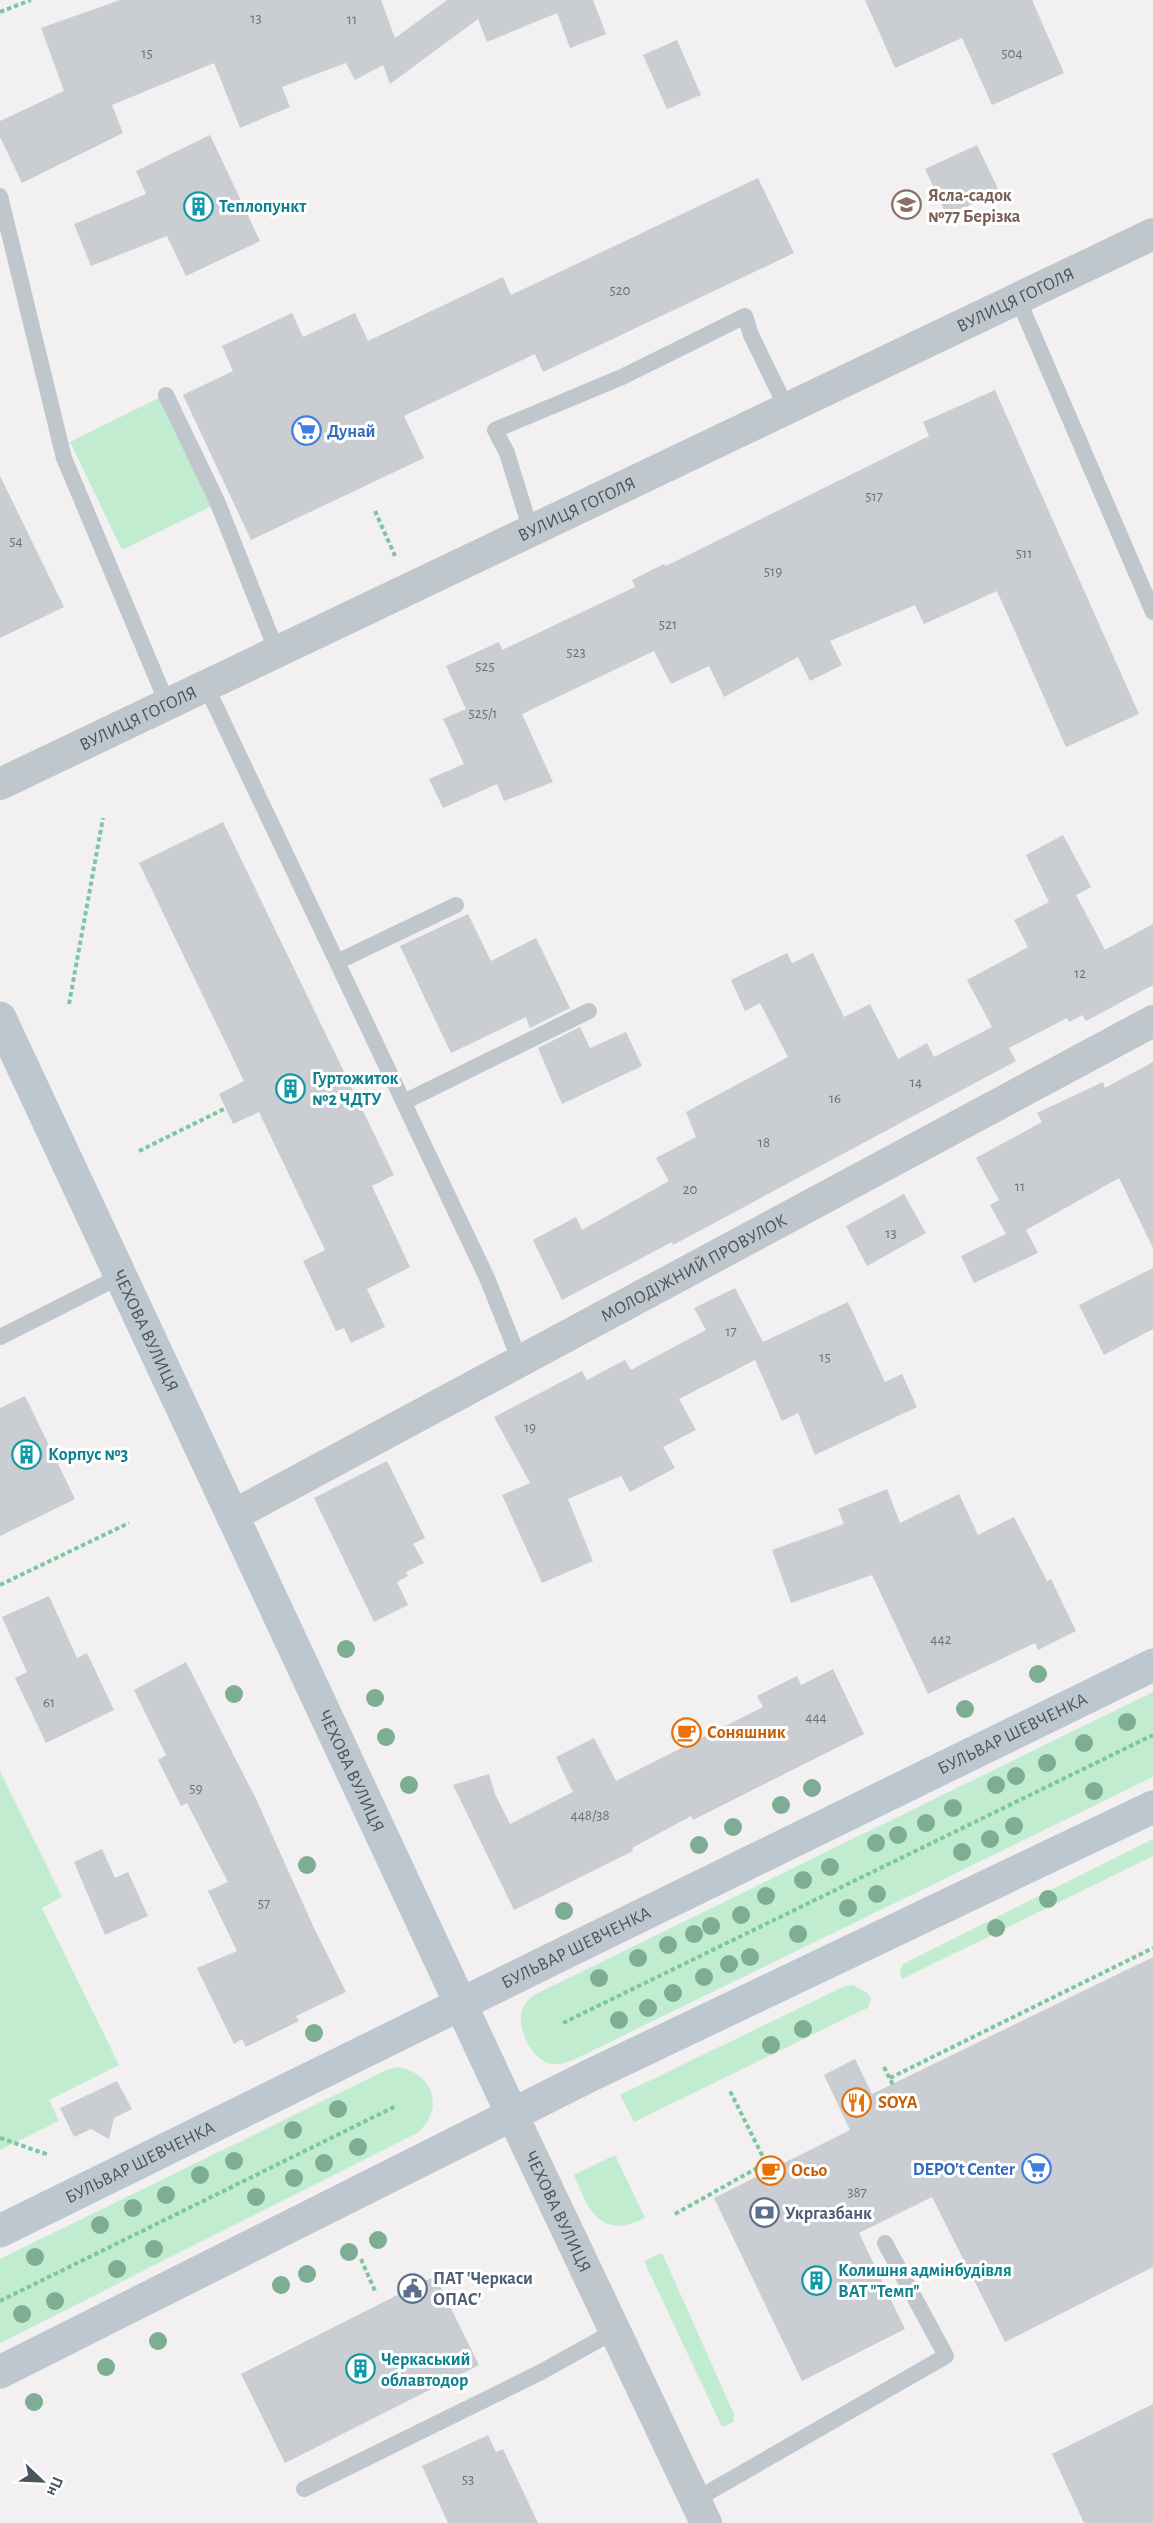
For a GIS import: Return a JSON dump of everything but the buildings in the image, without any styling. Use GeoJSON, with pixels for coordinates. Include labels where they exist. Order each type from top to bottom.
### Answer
{"type":"FeatureCollection","features":[{"type":"Feature","properties":{"kind":"main road","name":"ЧЕХОВА ВУЛИЦЯ"},"geometry":{"type":"LineString","coordinates":[[0,1018],[512,2114]]}},
{"type":"Feature","properties":{"kind":"main road","name":"БУЛЬВАР ШЕВЧЕНКА"},"geometry":{"type":"LineString","coordinates":[[0,2231],[1153,1665]]}},
{"type":"Feature","properties":{"kind":"main road"},"geometry":{"type":"LineString","coordinates":[[0,2372],[512,2114],[1153,1808]]}},
{"type":"Feature","properties":{"kind":"street","name":"ВУЛИЦЯ ГОГОЛЯ"},"geometry":{"type":"LineString","coordinates":[[0,784],[1153,234]]}},
{"type":"Feature","properties":{"kind":"street","name":"МОЛОДІЖНИЙ ПРОВУЛОК"},"geometry":{"type":"LineString","coordinates":[[232,1516],[1153,1021]]}},
{"type":"Feature","properties":{"kind":"street","name":"ЧЕХОВА ВУЛИЦЯ"},"geometry":{"type":"LineString","coordinates":[[512,2114],[700,2511]]}},
{"type":"Feature","properties":{"kind":"lane"},"geometry":{"type":"LineString","coordinates":[[0,196],[64,458],[167,703]]}},
{"type":"Feature","properties":{"kind":"lane"},"geometry":{"type":"LineString","coordinates":[[1018,299],[1153,612]]}},
{"type":"Feature","properties":{"kind":"lane"},"geometry":{"type":"LineString","coordinates":[[531,531],[507,453],[495,430],[622,377],[745,316],[751,335],[787,409]]}},
{"type":"Feature","properties":{"kind":"lane"},"geometry":{"type":"LineString","coordinates":[[166,395],[217,501],[278,652]]}},
{"type":"Feature","properties":{"kind":"lane"},"geometry":{"type":"LineString","coordinates":[[206,686],[487,1278],[520,1361]]}},
{"type":"Feature","properties":{"kind":"lane"},"geometry":{"type":"LineString","coordinates":[[337,962],[456,904]]}},
{"type":"Feature","properties":{"kind":"lane"},"geometry":{"type":"LineString","coordinates":[[404,1102],[589,1011]]}},
{"type":"Feature","properties":{"kind":"lane"},"geometry":{"type":"LineString","coordinates":[[0,1337],[121,1276]]}},
{"type":"Feature","properties":{"kind":"lane"},"geometry":{"type":"LineString","coordinates":[[700,2511],[946,2356],[885,2243]]}},
{"type":"Feature","properties":{"kind":"lane"},"geometry":{"type":"LineString","coordinates":[[304,2489],[541,2372],[615,2331]]}},
{"type":"Feature","properties":{"kind":"path"},"geometry":{"type":"LineString","coordinates":[[0,12],[31,0]]}},
{"type":"Feature","properties":{"kind":"path"},"geometry":{"type":"LineString","coordinates":[[375,511],[409,589]]}},
{"type":"Feature","properties":{"kind":"path"},"geometry":{"type":"LineString","coordinates":[[69,1004],[103,818]]}},
{"type":"Feature","properties":{"kind":"path"},"geometry":{"type":"LineString","coordinates":[[139,1151],[226,1108]]}},
{"type":"Feature","properties":{"kind":"path"},"geometry":{"type":"LineString","coordinates":[[0,1585],[129,1523]]}},
{"type":"Feature","properties":{"kind":"path"},"geometry":{"type":"LineString","coordinates":[[564,2023],[1153,1735]]}},
{"type":"Feature","properties":{"kind":"path"},"geometry":{"type":"LineString","coordinates":[[890,2078],[1153,1948]]}},
{"type":"Feature","properties":{"kind":"path"},"geometry":{"type":"LineString","coordinates":[[884,2067],[893,2085]]}},
{"type":"Feature","properties":{"kind":"path"},"geometry":{"type":"LineString","coordinates":[[675,2214],[766,2163],[730,2091]]}},
{"type":"Feature","properties":{"kind":"path"},"geometry":{"type":"LineString","coordinates":[[0,2301],[396,2106]]}},
{"type":"Feature","properties":{"kind":"path"},"geometry":{"type":"LineString","coordinates":[[0,2138],[49,2155]]}},
{"type":"Feature","properties":{"kind":"path"},"geometry":{"type":"LineString","coordinates":[[361,2259],[375,2291]]}},
{"type":"Feature","properties":{"kind":"green space"},"geometry":{"type":"Polygon","coordinates":[[[165,395],[218,503],[122,550],[70,442],[165,395]]]}},
{"type":"Feature","properties":{"kind":"green space"},"geometry":{"type":"Polygon","coordinates":[[[1153,1692],[1153,1777],[571,2061],[548,2063],[536,2054],[526,2041],[521,2025],[522,2010],[528,2000],[538,1993],[1153,1692]]]}},
{"type":"Feature","properties":{"kind":"green space"},"geometry":{"type":"Polygon","coordinates":[[[0,1771],[62,1897],[42,1908],[119,2065],[49,2100],[59,2121],[0,2150],[0,1771]]]}},
{"type":"Feature","properties":{"kind":"green space"},"geometry":{"type":"Polygon","coordinates":[[[1153,1839],[1153,1856],[902,1979],[900,1972],[903,1964],[1153,1839]]]}},
{"type":"Feature","properties":{"kind":"green space"},"geometry":{"type":"Polygon","coordinates":[[[853,1985],[866,1992],[871,1998],[869,2007],[634,2122],[620,2095],[845,1986],[853,1985]]]}},
{"type":"Feature","properties":{"kind":"green space"},"geometry":{"type":"Polygon","coordinates":[[[397,2067],[419,2076],[427,2084],[431,2093],[433,2103],[431,2113],[417,2133],[0,2343],[0,2259],[386,2070],[397,2067]]]}},
{"type":"Feature","properties":{"kind":"green space"},"geometry":{"type":"Polygon","coordinates":[[[615,2155],[645,2218],[617,2226],[607,2224],[591,2210],[574,2175],[615,2155]]]}},
{"type":"Feature","properties":{"kind":"green space"},"geometry":{"type":"Polygon","coordinates":[[[662,2253],[734,2414],[733,2422],[722,2427],[644,2261],[662,2253]]]}},
{"type":"Feature","properties":{"kind":"place","name":"Ясла-садок №77 Берізка"},"geometry":{"type":"Point","coordinates":[907,205]}},
{"type":"Feature","properties":{"kind":"place","name":"Теплопункт"},"geometry":{"type":"Point","coordinates":[198,206]}},
{"type":"Feature","properties":{"kind":"place","name":"Дунай"},"geometry":{"type":"Point","coordinates":[306,431]}},
{"type":"Feature","properties":{"kind":"place","name":"Гуртожиток №2 ЧДТУ"},"geometry":{"type":"Point","coordinates":[291,1088]}},
{"type":"Feature","properties":{"kind":"place","name":"Корпус №3"},"geometry":{"type":"Point","coordinates":[27,1454]}},
{"type":"Feature","properties":{"kind":"place","name":"Соняшник"},"geometry":{"type":"Point","coordinates":[686,1732]}},
{"type":"Feature","properties":{"kind":"place","name":"SOYA"},"geometry":{"type":"Point","coordinates":[857,2102]}},
{"type":"Feature","properties":{"kind":"place","name":"DEPO't Center"},"geometry":{"type":"Point","coordinates":[1036,2169]}},
{"type":"Feature","properties":{"kind":"place","name":"Осьо"},"geometry":{"type":"Point","coordinates":[770,2170]}},
{"type":"Feature","properties":{"kind":"place","name":"Укргазбанк"},"geometry":{"type":"Point","coordinates":[764,2213]}},
{"type":"Feature","properties":{"kind":"place","name":"Колишня адмінбудівля ВАТ \"Темп\""},"geometry":{"type":"Point","coordinates":[817,2280]}},
{"type":"Feature","properties":{"kind":"place","name":"ПАТ 'Черкаси ОПАС'"},"geometry":{"type":"Point","coordinates":[412,2288]}},
{"type":"Feature","properties":{"kind":"place","name":"Черкаський облавтодор"},"geometry":{"type":"Point","coordinates":[360,2369]}}]}
